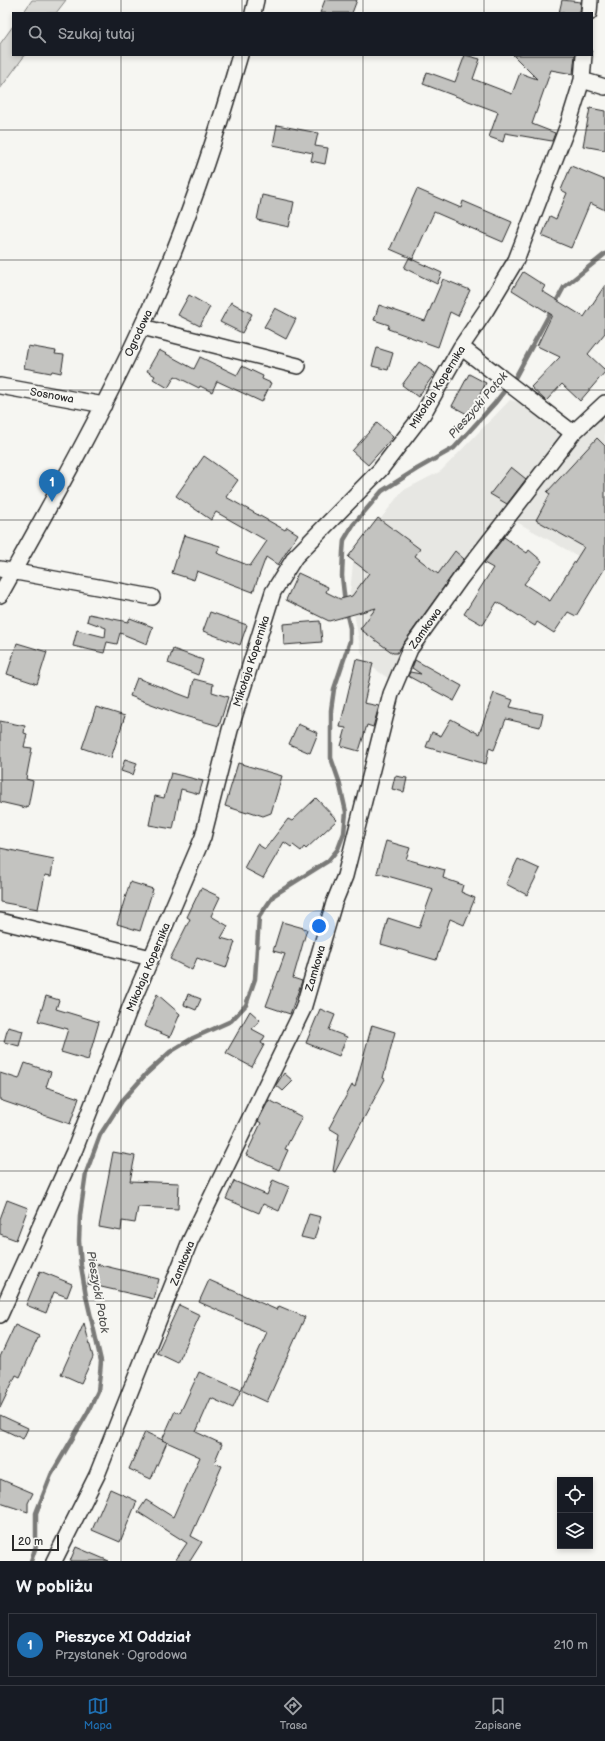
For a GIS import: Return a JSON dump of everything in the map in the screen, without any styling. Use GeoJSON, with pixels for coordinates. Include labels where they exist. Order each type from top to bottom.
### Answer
{"type":"FeatureCollection","features":[{"type":"Feature","properties":{"kind":"street"},"geometry":{"type":"LineString","coordinates":[[253,12],[256,0]]}},
{"type":"Feature","properties":{"kind":"street"},"geometry":{"type":"LineString","coordinates":[[589,12],[590,0]]}},
{"type":"Feature","properties":{"kind":"street","name":"Ogrodowa"},"geometry":{"type":"LineString","coordinates":[[0,595],[6,570],[104,405],[142,327],[184,227],[221,119],[240,56]]}},
{"type":"Feature","properties":{"kind":"street","name":"Mikołaja Kopernika"},"geometry":{"type":"LineString","coordinates":[[0,1315],[75,1149],[151,958],[202,838],[230,730],[273,592],[295,557],[380,470],[423,414],[461,347],[486,310],[516,260],[568,125],[582,80],[584,56]]}},
{"type":"Feature","properties":{"kind":"street"},"geometry":{"type":"LineString","coordinates":[[582,80],[605,87]]}},
{"type":"Feature","properties":{"kind":"street"},"geometry":{"type":"LineString","coordinates":[[142,327],[298,366]]}},
{"type":"Feature","properties":{"kind":"street"},"geometry":{"type":"LineString","coordinates":[[461,347],[573,433]]}},
{"type":"Feature","properties":{"kind":"street","name":"Sosnowa"},"geometry":{"type":"LineString","coordinates":[[0,386],[104,405]]}},
{"type":"Feature","properties":{"kind":"street","name":"Zamkowa"},"geometry":{"type":"LineString","coordinates":[[54,1561],[97,1475],[190,1241],[303,1009],[334,903],[345,876],[391,694],[410,649],[460,579],[573,433],[605,403]]}},
{"type":"Feature","properties":{"kind":"street"},"geometry":{"type":"LineString","coordinates":[[6,570],[152,597]]}},
{"type":"Feature","properties":{"kind":"street"},"geometry":{"type":"LineString","coordinates":[[0,921],[151,958]]}},
{"type":"Feature","properties":{"kind":"shaded area"},"geometry":{"type":"Polygon","coordinates":[[[32,0],[66,0],[57,12],[24,12],[32,0]]]}},
{"type":"Feature","properties":{"kind":"shaded area"},"geometry":{"type":"Polygon","coordinates":[[[12,27],[12,56],[24,56],[0,89],[0,44],[12,27]]]}},
{"type":"Feature","properties":{"kind":"shaded area"},"geometry":{"type":"Polygon","coordinates":[[[510,400],[521,403],[573,443],[601,415],[605,418],[605,571],[513,520],[424,641],[398,685],[366,663],[361,651],[350,592],[354,554],[402,491],[441,471],[510,400]]]}},
{"type":"Feature","properties":{"kind":"building"},"geometry":{"type":"Polygon","coordinates":[[[325,0],[357,0],[352,12],[320,12],[325,0]]]}},
{"type":"Feature","properties":{"kind":"building"},"geometry":{"type":"Polygon","coordinates":[[[562,0],[581,2],[580,12],[559,12],[562,0]]]}},
{"type":"Feature","properties":{"kind":"building"},"geometry":{"type":"Polygon","coordinates":[[[465,56],[469,56],[480,59],[473,79],[512,94],[520,73],[537,79],[514,56],[575,56],[573,74],[551,70],[532,124],[555,133],[552,141],[505,133],[503,142],[489,137],[498,112],[423,84],[427,72],[455,82],[465,56]]]}},
{"type":"Feature","properties":{"kind":"building"},"geometry":{"type":"Polygon","coordinates":[[[590,108],[605,111],[605,150],[583,146],[590,108]]]}},
{"type":"Feature","properties":{"kind":"building"},"geometry":{"type":"Polygon","coordinates":[[[277,125],[318,133],[315,146],[328,148],[325,164],[311,161],[313,153],[273,145],[277,125]]]}},
{"type":"Feature","properties":{"kind":"building"},"geometry":{"type":"Polygon","coordinates":[[[571,166],[605,180],[605,210],[590,203],[571,248],[542,236],[550,216],[556,219],[567,193],[561,190],[571,166]]]}},
{"type":"Feature","properties":{"kind":"building"},"geometry":{"type":"Polygon","coordinates":[[[417,189],[461,208],[463,201],[512,222],[503,242],[434,212],[413,259],[390,249],[417,189]]]}},
{"type":"Feature","properties":{"kind":"building"},"geometry":{"type":"Polygon","coordinates":[[[262,195],[294,202],[289,227],[257,220],[262,195]]]}},
{"type":"Feature","properties":{"kind":"building"},"geometry":{"type":"Polygon","coordinates":[[[409,258],[442,273],[437,284],[404,268],[409,258]]]}},
{"type":"Feature","properties":{"kind":"building"},"geometry":{"type":"Polygon","coordinates":[[[523,272],[545,286],[542,291],[584,317],[605,285],[605,333],[588,354],[605,370],[605,372],[580,401],[562,384],[546,401],[531,387],[560,357],[537,346],[552,315],[512,290],[523,272]]]}},
{"type":"Feature","properties":{"kind":"building"},"geometry":{"type":"Polygon","coordinates":[[[443,279],[470,290],[458,316],[450,312],[438,347],[388,329],[389,325],[374,320],[379,305],[425,321],[443,279]]]}},
{"type":"Feature","properties":{"kind":"building"},"geometry":{"type":"Polygon","coordinates":[[[189,295],[210,307],[200,326],[178,315],[189,295]]]}},
{"type":"Feature","properties":{"kind":"building"},"geometry":{"type":"Polygon","coordinates":[[[231,302],[252,314],[242,333],[220,322],[231,302]]]}},
{"type":"Feature","properties":{"kind":"building"},"geometry":{"type":"Polygon","coordinates":[[[275,308],[296,319],[286,339],[264,327],[275,308]]]}},
{"type":"Feature","properties":{"kind":"building"},"geometry":{"type":"Polygon","coordinates":[[[28,346],[56,351],[55,354],[64,355],[61,373],[52,371],[51,373],[24,368],[28,346]]]}},
{"type":"Feature","properties":{"kind":"building"},"geometry":{"type":"Polygon","coordinates":[[[377,348],[393,353],[388,370],[372,366],[377,348]]]}},
{"type":"Feature","properties":{"kind":"building"},"geometry":{"type":"Polygon","coordinates":[[[159,350],[194,369],[200,357],[237,375],[242,366],[263,376],[262,379],[271,383],[262,402],[217,381],[212,392],[200,386],[199,388],[175,376],[168,388],[153,379],[155,376],[147,371],[159,350]]]}},
{"type":"Feature","properties":{"kind":"building"},"geometry":{"type":"Polygon","coordinates":[[[419,362],[435,373],[418,397],[402,385],[419,362]]]}},
{"type":"Feature","properties":{"kind":"building"},"geometry":{"type":"Polygon","coordinates":[[[469,374],[486,383],[469,415],[452,406],[469,374]]]}},
{"type":"Feature","properties":{"kind":"building"},"geometry":{"type":"Polygon","coordinates":[[[377,423],[393,437],[368,465],[352,451],[377,423]]]}},
{"type":"Feature","properties":{"kind":"building"},"geometry":{"type":"Polygon","coordinates":[[[597,438],[605,446],[605,568],[576,616],[568,612],[554,633],[537,622],[535,626],[497,602],[483,625],[464,614],[493,568],[484,563],[504,537],[527,553],[529,550],[542,561],[524,584],[550,601],[584,547],[536,520],[550,494],[547,492],[597,438]]]}},
{"type":"Feature","properties":{"kind":"building"},"geometry":{"type":"Polygon","coordinates":[[[204,456],[238,480],[226,497],[285,530],[287,527],[298,534],[278,565],[266,557],[253,592],[197,571],[194,580],[172,573],[184,535],[220,546],[217,553],[250,566],[267,541],[216,512],[211,520],[176,496],[204,456]]]}},
{"type":"Feature","properties":{"kind":"building"},"geometry":{"type":"Polygon","coordinates":[[[511,467],[526,479],[507,504],[490,494],[511,467]]]}},
{"type":"Feature","properties":{"kind":"building"},"geometry":{"type":"Polygon","coordinates":[[[378,518],[420,549],[415,556],[438,574],[455,551],[464,559],[397,653],[393,653],[360,629],[376,608],[329,621],[286,600],[298,573],[328,587],[326,592],[340,599],[352,596],[369,573],[348,557],[378,518]]]}},
{"type":"Feature","properties":{"kind":"building"},"geometry":{"type":"Polygon","coordinates":[[[210,612],[247,625],[240,645],[203,631],[210,612]]]}},
{"type":"Feature","properties":{"kind":"building"},"geometry":{"type":"Polygon","coordinates":[[[89,614],[128,622],[130,618],[153,627],[147,644],[120,633],[117,644],[107,642],[104,653],[73,646],[77,630],[105,637],[106,628],[87,621],[89,614]]]}},
{"type":"Feature","properties":{"kind":"building"},"geometry":{"type":"Polygon","coordinates":[[[320,621],[322,642],[284,645],[283,624],[320,621]]]}},
{"type":"Feature","properties":{"kind":"building"},"geometry":{"type":"Polygon","coordinates":[[[17,643],[47,652],[37,684],[7,674],[17,643]]]}},
{"type":"Feature","properties":{"kind":"building"},"geometry":{"type":"Polygon","coordinates":[[[173,649],[203,660],[198,675],[168,663],[173,649]]]}},
{"type":"Feature","properties":{"kind":"building"},"geometry":{"type":"Polygon","coordinates":[[[356,659],[373,663],[364,703],[379,706],[373,727],[367,725],[359,751],[341,746],[346,728],[340,727],[356,659]]]}},
{"type":"Feature","properties":{"kind":"building"},"geometry":{"type":"Polygon","coordinates":[[[415,660],[462,686],[454,701],[408,676],[410,672],[421,674],[412,668],[415,660]]]}},
{"type":"Feature","properties":{"kind":"building"},"geometry":{"type":"Polygon","coordinates":[[[137,678],[190,698],[194,679],[213,684],[212,692],[228,697],[219,726],[178,714],[130,696],[137,678]]]}},
{"type":"Feature","properties":{"kind":"building"},"geometry":{"type":"Polygon","coordinates":[[[494,693],[513,700],[510,707],[543,714],[540,727],[506,719],[494,750],[489,748],[486,764],[426,747],[432,732],[441,736],[451,719],[479,734],[494,693]]]}},
{"type":"Feature","properties":{"kind":"building"},"geometry":{"type":"Polygon","coordinates":[[[96,707],[125,716],[111,758],[82,748],[96,707]]]}},
{"type":"Feature","properties":{"kind":"building"},"geometry":{"type":"Polygon","coordinates":[[[0,721],[25,726],[24,733],[27,734],[24,747],[32,748],[26,779],[33,781],[28,807],[26,806],[26,808],[0,802],[0,721]]]}},
{"type":"Feature","properties":{"kind":"building"},"geometry":{"type":"Polygon","coordinates":[[[298,724],[318,733],[310,753],[289,744],[298,724]]]}},
{"type":"Feature","properties":{"kind":"building"},"geometry":{"type":"Polygon","coordinates":[[[125,759],[137,763],[133,775],[121,771],[125,759]]]}},
{"type":"Feature","properties":{"kind":"building"},"geometry":{"type":"Polygon","coordinates":[[[238,763],[282,776],[271,813],[263,816],[225,806],[238,763]]]}},
{"type":"Feature","properties":{"kind":"building"},"geometry":{"type":"Polygon","coordinates":[[[171,773],[203,781],[199,794],[181,789],[173,829],[149,825],[155,796],[164,798],[171,773]]]}},
{"type":"Feature","properties":{"kind":"building"},"geometry":{"type":"Polygon","coordinates":[[[395,776],[407,778],[404,792],[392,789],[395,776]]]}},
{"type":"Feature","properties":{"kind":"building"},"geometry":{"type":"Polygon","coordinates":[[[316,798],[337,820],[306,849],[304,847],[301,851],[293,845],[291,847],[284,842],[263,878],[244,868],[257,844],[265,849],[288,819],[292,821],[316,798]]]}},
{"type":"Feature","properties":{"kind":"building"},"geometry":{"type":"Polygon","coordinates":[[[386,841],[410,848],[406,859],[445,870],[443,878],[463,885],[461,892],[475,898],[464,925],[450,919],[436,960],[381,944],[388,918],[419,928],[433,889],[377,873],[386,841]]]}},
{"type":"Feature","properties":{"kind":"building"},"geometry":{"type":"Polygon","coordinates":[[[0,848],[54,859],[51,876],[45,875],[38,909],[0,902],[0,848]]]}},
{"type":"Feature","properties":{"kind":"building"},"geometry":{"type":"Polygon","coordinates":[[[518,859],[540,869],[527,895],[506,884],[518,859]]]}},
{"type":"Feature","properties":{"kind":"building"},"geometry":{"type":"Polygon","coordinates":[[[130,882],[153,889],[140,931],[117,924],[130,882]]]}},
{"type":"Feature","properties":{"kind":"building"},"geometry":{"type":"Polygon","coordinates":[[[201,888],[220,897],[211,916],[228,926],[221,938],[235,942],[226,968],[197,958],[192,970],[170,959],[190,919],[187,917],[201,888]]]}},
{"type":"Feature","properties":{"kind":"building"},"geometry":{"type":"Polygon","coordinates":[[[282,922],[307,929],[293,978],[302,981],[290,1014],[266,1006],[285,954],[273,951],[282,922]]]}},
{"type":"Feature","properties":{"kind":"building"},"geometry":{"type":"Polygon","coordinates":[[[157,994],[180,1014],[170,1037],[144,1026],[157,994]]]}},
{"type":"Feature","properties":{"kind":"building"},"geometry":{"type":"Polygon","coordinates":[[[188,994],[201,999],[196,1010],[184,1005],[188,994]]]}},
{"type":"Feature","properties":{"kind":"building"},"geometry":{"type":"Polygon","coordinates":[[[46,996],[59,1000],[56,1009],[99,1022],[88,1060],[61,1052],[68,1029],[38,1021],[46,996]]]}},
{"type":"Feature","properties":{"kind":"building"},"geometry":{"type":"Polygon","coordinates":[[[320,1009],[335,1015],[329,1030],[347,1037],[339,1056],[306,1043],[320,1009]]]}},
{"type":"Feature","properties":{"kind":"building"},"geometry":{"type":"Polygon","coordinates":[[[250,1011],[260,1020],[252,1029],[265,1036],[261,1043],[264,1045],[252,1067],[226,1053],[250,1011]]]}},
{"type":"Feature","properties":{"kind":"building"},"geometry":{"type":"Polygon","coordinates":[[[372,1025],[395,1032],[383,1078],[385,1079],[335,1172],[333,1171],[339,1134],[329,1128],[352,1085],[355,1087],[372,1025]]]}},
{"type":"Feature","properties":{"kind":"building"},"geometry":{"type":"Polygon","coordinates":[[[8,1027],[23,1031],[19,1046],[4,1042],[8,1027]]]}},
{"type":"Feature","properties":{"kind":"building"},"geometry":{"type":"Polygon","coordinates":[[[25,1063],[51,1072],[46,1087],[79,1098],[70,1124],[0,1100],[0,1073],[19,1079],[25,1063]]]}},
{"type":"Feature","properties":{"kind":"building"},"geometry":{"type":"Polygon","coordinates":[[[284,1073],[293,1081],[283,1091],[276,1085],[284,1073]]]}},
{"type":"Feature","properties":{"kind":"building"},"geometry":{"type":"Polygon","coordinates":[[[269,1100],[302,1117],[285,1149],[288,1150],[279,1170],[246,1155],[261,1123],[258,1121],[269,1100]]]}},
{"type":"Feature","properties":{"kind":"building"},"geometry":{"type":"Polygon","coordinates":[[[113,1152],[135,1156],[130,1181],[179,1183],[178,1209],[138,1207],[135,1223],[122,1221],[121,1231],[99,1227],[113,1152]]]}},
{"type":"Feature","properties":{"kind":"building"},"geometry":{"type":"Polygon","coordinates":[[[273,1180],[289,1187],[279,1211],[263,1204],[259,1213],[226,1199],[234,1181],[267,1195],[273,1180]]]}},
{"type":"Feature","properties":{"kind":"building"},"geometry":{"type":"Polygon","coordinates":[[[7,1200],[28,1208],[16,1240],[0,1234],[0,1219],[7,1200]]]}},
{"type":"Feature","properties":{"kind":"building"},"geometry":{"type":"Polygon","coordinates":[[[309,1214],[321,1217],[314,1240],[301,1237],[309,1214]]]}},
{"type":"Feature","properties":{"kind":"building"},"geometry":{"type":"Polygon","coordinates":[[[92,1263],[159,1279],[154,1299],[88,1284],[92,1263]]]}},
{"type":"Feature","properties":{"kind":"building"},"geometry":{"type":"Polygon","coordinates":[[[40,1271],[72,1284],[67,1297],[54,1292],[46,1313],[26,1305],[40,1271]]]}},
{"type":"Feature","properties":{"kind":"building"},"geometry":{"type":"Polygon","coordinates":[[[209,1280],[277,1310],[279,1306],[305,1317],[267,1402],[241,1390],[267,1332],[199,1302],[209,1280]]]}},
{"type":"Feature","properties":{"kind":"building"},"geometry":{"type":"Polygon","coordinates":[[[179,1305],[200,1315],[178,1363],[157,1353],[179,1305]]]}},
{"type":"Feature","properties":{"kind":"building"},"geometry":{"type":"Polygon","coordinates":[[[84,1323],[93,1357],[81,1383],[61,1374],[84,1323]]]}},
{"type":"Feature","properties":{"kind":"building"},"geometry":{"type":"Polygon","coordinates":[[[15,1325],[39,1336],[20,1377],[16,1375],[0,1408],[0,1357],[15,1325]]]}},
{"type":"Feature","properties":{"kind":"building"},"geometry":{"type":"Polygon","coordinates":[[[199,1372],[241,1390],[233,1408],[211,1398],[196,1432],[222,1444],[214,1463],[222,1466],[191,1536],[202,1542],[190,1561],[175,1561],[187,1543],[138,1512],[146,1500],[173,1517],[200,1457],[162,1440],[175,1411],[180,1413],[199,1372]]]}},
{"type":"Feature","properties":{"kind":"building"},"geometry":{"type":"Polygon","coordinates":[[[0,1415],[28,1428],[23,1439],[0,1428],[0,1415]]]}},
{"type":"Feature","properties":{"kind":"building"},"geometry":{"type":"Polygon","coordinates":[[[145,1432],[167,1442],[151,1479],[129,1469],[145,1432]]]}},
{"type":"Feature","properties":{"kind":"building"},"geometry":{"type":"Polygon","coordinates":[[[0,1479],[33,1493],[28,1503],[28,1512],[0,1503],[0,1479]]]}},
{"type":"Feature","properties":{"kind":"building"},"geometry":{"type":"Polygon","coordinates":[[[110,1489],[137,1501],[120,1542],[92,1530],[110,1489]]]}},
{"type":"Feature","properties":{"kind":"building"},"geometry":{"type":"Polygon","coordinates":[[[76,1547],[109,1561],[70,1561],[76,1547]]]}},
{"type":"Feature","properties":{"kind":"waterway","name":"Pieszycki Potok"},"geometry":{"type":"LineString","coordinates":[[345,603],[342,576],[344,540],[353,525],[382,491],[454,448],[495,403],[516,376],[564,287],[605,254]]}},
{"type":"Feature","properties":{"kind":"waterway","name":"Pieszycki Potok"},"geometry":{"type":"LineString","coordinates":[[31,1561],[36,1546],[36,1513],[51,1475],[88,1412],[98,1391],[101,1361],[86,1296],[79,1241],[80,1215],[86,1173],[100,1135],[122,1101],[146,1074],[170,1052],[193,1038],[231,1021],[246,1005],[255,979],[259,917],[274,895],[328,861],[338,849],[344,833],[346,812],[339,781],[331,758],[331,710],[334,689],[350,641],[350,628],[346,611]]}},
{"type":"Feature","properties":{"kind":"place","name":"Pieszyce XI Oddział"},"geometry":{"type":"Point","coordinates":[52,502]}}]}
